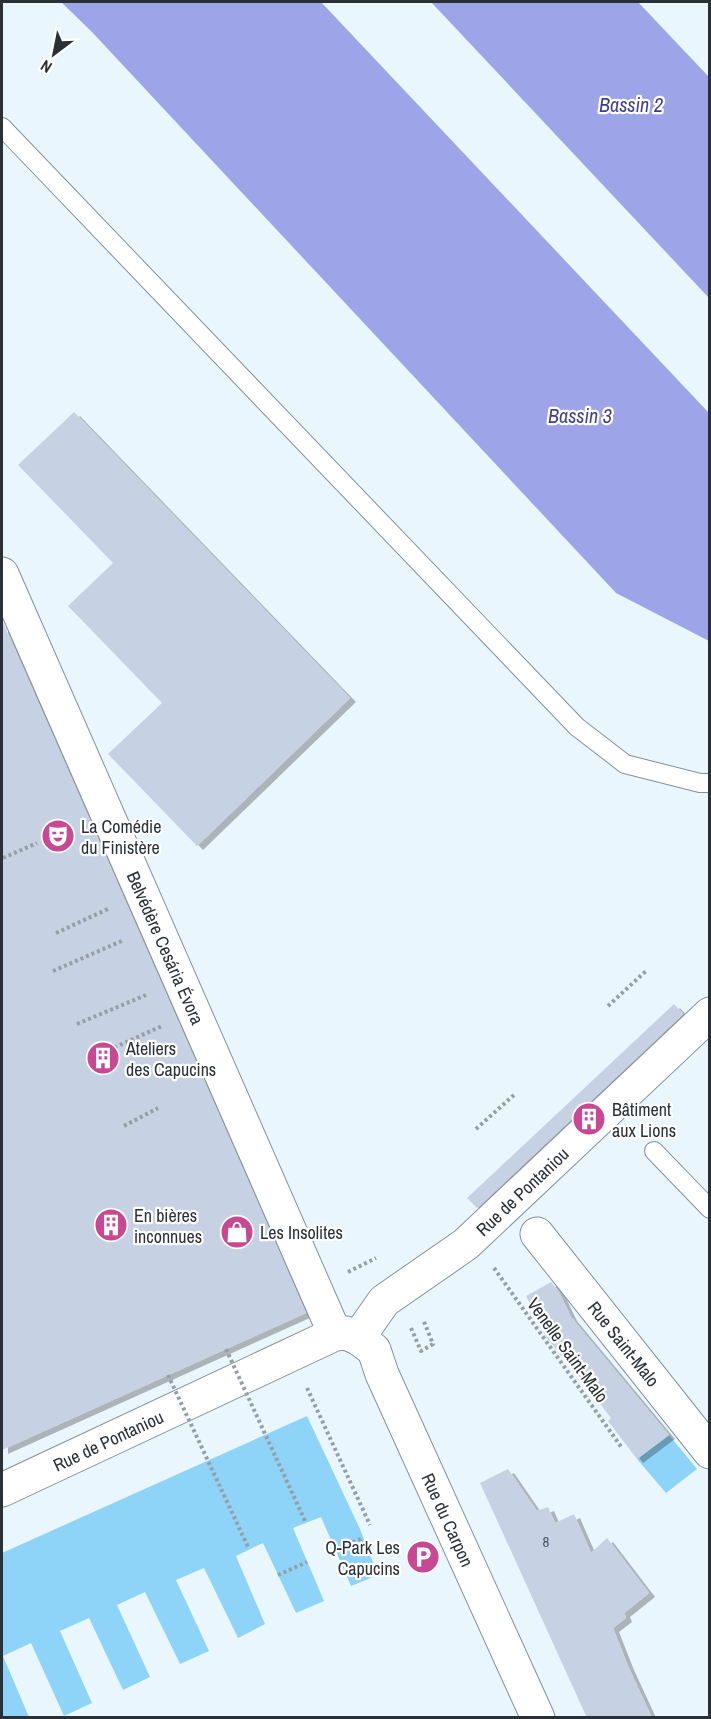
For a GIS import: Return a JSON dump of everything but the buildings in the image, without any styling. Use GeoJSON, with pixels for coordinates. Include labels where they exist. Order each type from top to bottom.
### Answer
{"type":"FeatureCollection","features":[{"type":"Feature","properties":{"kind":"street","name":"Belvédère Cesária Évora"},"geometry":{"type":"LineString","coordinates":[[2,574],[346,1335]]}},
{"type":"Feature","properties":{"kind":"street","name":"Rue de Pontaniou"},"geometry":{"type":"LineString","coordinates":[[2,1490],[292,1354],[346,1335],[384,1301],[466,1244],[710,1014]]}},
{"type":"Feature","properties":{"kind":"street","name":"Rue Saint-Malo"},"geometry":{"type":"LineString","coordinates":[[537,1234],[710,1452]]}},
{"type":"Feature","properties":{"kind":"street","name":"Rue du Carpon"},"geometry":{"type":"LineString","coordinates":[[346,1335],[374,1350],[382,1374],[538,1718]]}},
{"type":"Feature","properties":{"kind":"lane"},"geometry":{"type":"LineString","coordinates":[[2,127],[577,727],[625,764],[700,783],[710,783]]}},
{"type":"Feature","properties":{"kind":"lane"},"geometry":{"type":"LineString","coordinates":[[654,1151],[710,1209]]}},
{"type":"Feature","properties":{"kind":"path"},"geometry":{"type":"LineString","coordinates":[[3,858],[37,843]]}},
{"type":"Feature","properties":{"kind":"path"},"geometry":{"type":"LineString","coordinates":[[56,933],[114,907]]}},
{"type":"Feature","properties":{"kind":"path"},"geometry":{"type":"LineString","coordinates":[[53,971],[128,938]]}},
{"type":"Feature","properties":{"kind":"path"},"geometry":{"type":"LineString","coordinates":[[608,1006],[646,970]]}},
{"type":"Feature","properties":{"kind":"path"},"geometry":{"type":"LineString","coordinates":[[77,1024],[151,993]]}},
{"type":"Feature","properties":{"kind":"path"},"geometry":{"type":"LineString","coordinates":[[109,1050],[165,1024]]}},
{"type":"Feature","properties":{"kind":"path"},"geometry":{"type":"LineString","coordinates":[[476,1129],[515,1094]]}},
{"type":"Feature","properties":{"kind":"path"},"geometry":{"type":"LineString","coordinates":[[124,1126],[158,1108]]}},
{"type":"Feature","properties":{"kind":"path","name":"Venelle Saint-Malo"},"geometry":{"type":"LineString","coordinates":[[493,1266],[622,1448]]}},
{"type":"Feature","properties":{"kind":"path"},"geometry":{"type":"LineString","coordinates":[[226,1349],[306,1523]]}},
{"type":"Feature","properties":{"kind":"path"},"geometry":{"type":"LineString","coordinates":[[292,1354],[369,1525]]}},
{"type":"Feature","properties":{"kind":"path"},"geometry":{"type":"LineString","coordinates":[[168,1375],[249,1549]]}},
{"type":"Feature","properties":{"kind":"path"},"geometry":{"type":"LineString","coordinates":[[336,1550],[363,1538]]}},
{"type":"Feature","properties":{"kind":"path"},"geometry":{"type":"LineString","coordinates":[[278,1575],[307,1562]]}},
{"type":"Feature","properties":{"kind":"shaded area"},"geometry":{"type":"Polygon","coordinates":[[[307,1416],[360,1529],[378,1575],[351,1586],[321,1517],[293,1528],[324,1601],[296,1613],[263,1543],[236,1556],[265,1624],[238,1638],[204,1568],[176,1580],[209,1651],[180,1664],[145,1592],[117,1605],[150,1677],[123,1690],[89,1618],[60,1631],[92,1703],[64,1716],[31,1643],[3,1656],[29,1717],[2,1717],[2,1553],[307,1416]]]}},
{"type":"Feature","properties":{"kind":"shaded area"},"geometry":{"type":"Polygon","coordinates":[[[669,1435],[697,1469],[666,1493],[637,1459],[669,1435]]]}},
{"type":"Feature","properties":{"kind":"water","name":"Bassin 3"},"geometry":{"type":"Polygon","coordinates":[[[61,2],[321,2],[709,413],[709,641],[616,593],[91,31],[61,2]]]}},
{"type":"Feature","properties":{"kind":"water","name":"Bassin 2"},"geometry":{"type":"Polygon","coordinates":[[[431,2],[638,2],[709,77],[709,298],[431,2]]]}},
{"type":"Feature","properties":{"kind":"place","name":"La Comédie du Finistère"},"geometry":{"type":"Point","coordinates":[58,836]}},
{"type":"Feature","properties":{"kind":"place","name":"Ateliers des Capucins"},"geometry":{"type":"Point","coordinates":[103,1058]}},
{"type":"Feature","properties":{"kind":"place","name":"Bâtiment aux Lions"},"geometry":{"type":"Point","coordinates":[589,1119]}},
{"type":"Feature","properties":{"kind":"place","name":"En bières inconnues"},"geometry":{"type":"Point","coordinates":[111,1225]}},
{"type":"Feature","properties":{"kind":"place","name":"Les Insolites"},"geometry":{"type":"Point","coordinates":[237,1232]}},
{"type":"Feature","properties":{"kind":"place","name":"Q-Park Les Capucins"},"geometry":{"type":"Point","coordinates":[423,1557]}}]}
